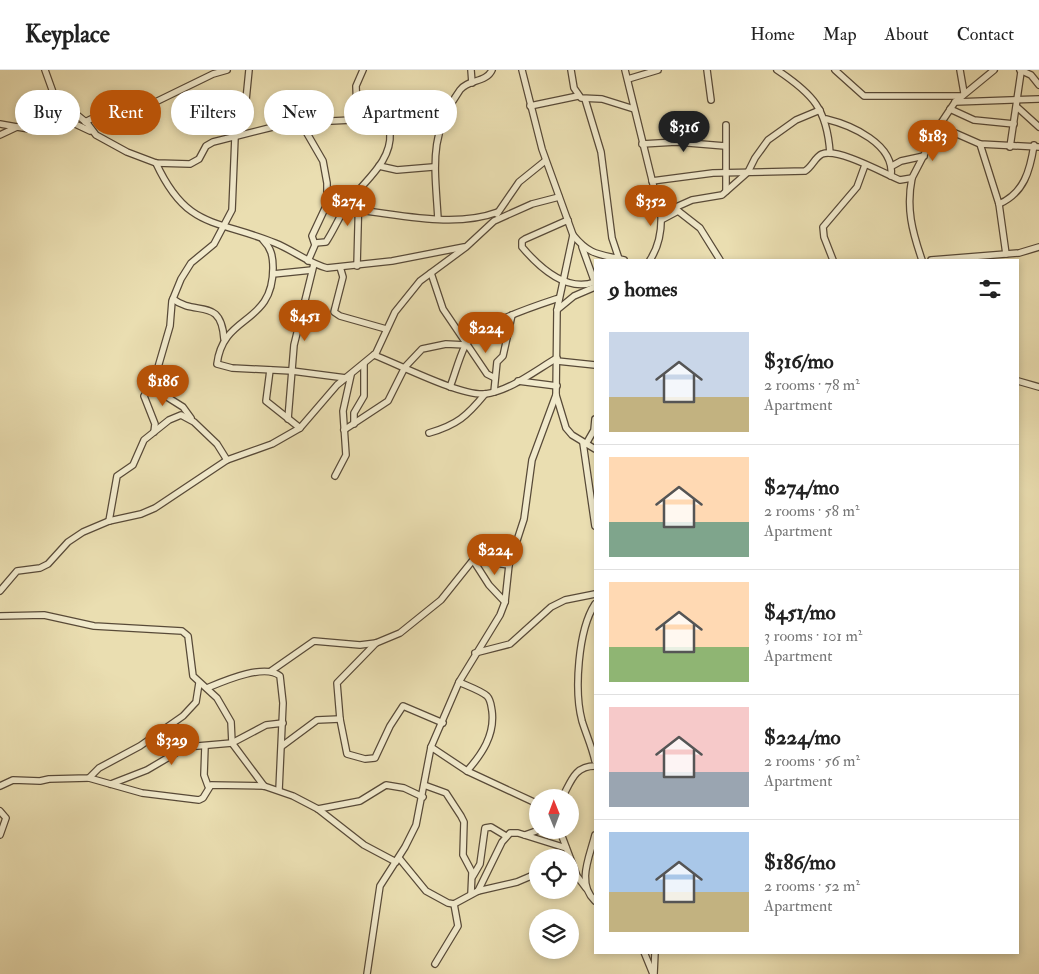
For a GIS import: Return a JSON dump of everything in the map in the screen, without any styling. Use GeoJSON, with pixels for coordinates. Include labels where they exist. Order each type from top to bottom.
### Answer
{"type":"FeatureCollection","features":[{"type":"Feature","properties":{"kind":"street"},"geometry":{"type":"LineString","coordinates":[[45,70],[54,95],[90,127]]}},
{"type":"Feature","properties":{"kind":"street"},"geometry":{"type":"LineString","coordinates":[[85,122],[100,114],[135,112],[213,74],[227,70]]}},
{"type":"Feature","properties":{"kind":"street"},"geometry":{"type":"LineString","coordinates":[[154,432],[154,420],[144,396],[154,380],[161,350],[170,326],[173,299],[185,272],[191,263],[214,244],[232,210],[235,137],[246,100],[249,70]]}},
{"type":"Feature","properties":{"kind":"street"},"geometry":{"type":"LineString","coordinates":[[356,90],[356,86],[364,70]]}},
{"type":"Feature","properties":{"kind":"street"},"geometry":{"type":"LineString","coordinates":[[471,70],[472,83]]}},
{"type":"Feature","properties":{"kind":"street"},"geometry":{"type":"LineString","coordinates":[[438,219],[433,167],[442,122],[462,88],[486,77],[492,70]]}},
{"type":"Feature","properties":{"kind":"street"},"geometry":{"type":"LineString","coordinates":[[522,70],[546,161],[573,235],[582,246],[593,254],[622,259]]}},
{"type":"Feature","properties":{"kind":"street"},"geometry":{"type":"LineString","coordinates":[[571,70],[574,88],[578,96]]}},
{"type":"Feature","properties":{"kind":"street"},"geometry":{"type":"LineString","coordinates":[[625,70],[642,144],[652,181],[659,196],[663,219],[657,246],[650,259]]}},
{"type":"Feature","properties":{"kind":"street"},"geometry":{"type":"LineString","coordinates":[[628,80],[658,70]]}},
{"type":"Feature","properties":{"kind":"street"},"geometry":{"type":"LineString","coordinates":[[708,70],[711,100]]}},
{"type":"Feature","properties":{"kind":"street"},"geometry":{"type":"LineString","coordinates":[[777,70],[801,87],[826,119],[830,153]]}},
{"type":"Feature","properties":{"kind":"street"},"geometry":{"type":"LineString","coordinates":[[835,70],[864,96],[962,94]]}},
{"type":"Feature","properties":{"kind":"street"},"geometry":{"type":"LineString","coordinates":[[960,70],[962,94]]}},
{"type":"Feature","properties":{"kind":"street"},"geometry":{"type":"LineString","coordinates":[[922,259],[914,239],[909,215],[908,201],[912,178],[939,126],[955,102],[962,94],[994,70]]}},
{"type":"Feature","properties":{"kind":"street"},"geometry":{"type":"LineString","coordinates":[[1010,147],[1021,71],[1031,75],[1039,85]]}},
{"type":"Feature","properties":{"kind":"street"},"geometry":{"type":"LineString","coordinates":[[530,106],[578,96],[585,99],[602,99],[634,109]]}},
{"type":"Feature","properties":{"kind":"street"},"geometry":{"type":"LineString","coordinates":[[585,99],[601,152],[612,238],[622,259]]}},
{"type":"Feature","properties":{"kind":"street"},"geometry":{"type":"LineString","coordinates":[[955,102],[1039,99]]}},
{"type":"Feature","properties":{"kind":"street"},"geometry":{"type":"LineString","coordinates":[[1017,107],[1039,127]]}},
{"type":"Feature","properties":{"kind":"street"},"geometry":{"type":"LineString","coordinates":[[950,109],[974,120],[1014,124]]}},
{"type":"Feature","properties":{"kind":"street"},"geometry":{"type":"LineString","coordinates":[[663,219],[692,200],[714,198],[726,191],[748,172],[760,150],[775,135],[796,120],[820,110]]}},
{"type":"Feature","properties":{"kind":"street"},"geometry":{"type":"LineString","coordinates":[[826,119],[845,124],[864,134],[880,149],[892,166],[891,176]]}},
{"type":"Feature","properties":{"kind":"street"},"geometry":{"type":"LineString","coordinates":[[0,124],[15,127]]}},
{"type":"Feature","properties":{"kind":"street"},"geometry":{"type":"LineString","coordinates":[[726,125],[726,191]]}},
{"type":"Feature","properties":{"kind":"street"},"geometry":{"type":"LineString","coordinates":[[939,126],[980,144],[1010,147],[1036,146],[1026,180],[1015,196],[999,204]]}},
{"type":"Feature","properties":{"kind":"street"},"geometry":{"type":"LineString","coordinates":[[0,135],[15,128]]}},
{"type":"Feature","properties":{"kind":"street"},"geometry":{"type":"LineString","coordinates":[[98,135],[127,152],[156,163],[192,164],[200,159],[209,144],[264,129]]}},
{"type":"Feature","properties":{"kind":"street"},"geometry":{"type":"LineString","coordinates":[[288,419],[297,327],[315,243],[312,236],[327,204],[326,175],[321,156],[308,135]]}},
{"type":"Feature","properties":{"kind":"street"},"geometry":{"type":"LineString","coordinates":[[315,243],[326,242],[346,206],[379,166],[390,144],[389,135]]}},
{"type":"Feature","properties":{"kind":"street"},"geometry":{"type":"LineString","coordinates":[[642,144],[676,142],[725,146]]}},
{"type":"Feature","properties":{"kind":"street"},"geometry":{"type":"LineString","coordinates":[[980,144],[999,204],[1006,254]]}},
{"type":"Feature","properties":{"kind":"street"},"geometry":{"type":"LineString","coordinates":[[652,181],[726,172],[805,171],[819,156],[830,153],[904,180],[912,178]]}},
{"type":"Feature","properties":{"kind":"street"},"geometry":{"type":"LineString","coordinates":[[892,166],[901,161],[924,156]]}},
{"type":"Feature","properties":{"kind":"street"},"geometry":{"type":"LineString","coordinates":[[494,221],[498,212],[520,182],[546,161]]}},
{"type":"Feature","properties":{"kind":"street"},"geometry":{"type":"LineString","coordinates":[[156,163],[165,182],[177,199],[196,215],[223,227],[280,245],[311,265],[327,268],[357,266],[466,247]]}},
{"type":"Feature","properties":{"kind":"street"},"geometry":{"type":"LineString","coordinates":[[833,259],[824,237],[823,227],[857,188],[865,165]]}},
{"type":"Feature","properties":{"kind":"street"},"geometry":{"type":"LineString","coordinates":[[379,166],[403,170],[433,167]]}},
{"type":"Feature","properties":{"kind":"street"},"geometry":{"type":"LineString","coordinates":[[357,266],[359,189]]}},
{"type":"Feature","properties":{"kind":"street"},"geometry":{"type":"LineString","coordinates":[[659,196],[700,228],[719,259]]}},
{"type":"Feature","properties":{"kind":"street"},"geometry":{"type":"LineString","coordinates":[[0,590],[17,571],[40,568],[48,564],[68,542],[83,532],[110,521],[142,514],[156,508],[227,460],[272,444],[300,428],[337,385],[374,355],[395,312],[410,290],[466,247],[494,221],[532,204],[559,197]]}},
{"type":"Feature","properties":{"kind":"street"},"geometry":{"type":"LineString","coordinates":[[358,210],[438,219],[476,219],[498,212]]}},
{"type":"Feature","properties":{"kind":"street"},"geometry":{"type":"LineString","coordinates":[[568,220],[525,239],[522,244],[540,267],[562,280],[582,285],[594,282]]}},
{"type":"Feature","properties":{"kind":"street"},"geometry":{"type":"LineString","coordinates":[[366,973],[380,886],[398,860],[416,824],[432,747],[444,722],[458,682],[500,615],[505,602],[509,565],[524,519],[532,460],[556,395],[557,310],[573,235]]}},
{"type":"Feature","properties":{"kind":"street"},"geometry":{"type":"LineString","coordinates":[[224,339],[266,302],[270,294],[273,274],[270,248],[262,238]]}},
{"type":"Feature","properties":{"kind":"street"},"geometry":{"type":"LineString","coordinates":[[582,246],[594,279]]}},
{"type":"Feature","properties":{"kind":"street"},"geometry":{"type":"LineString","coordinates":[[946,259],[993,258],[1039,247]]}},
{"type":"Feature","properties":{"kind":"street"},"geometry":{"type":"LineString","coordinates":[[273,274],[311,265]]}},
{"type":"Feature","properties":{"kind":"street"},"geometry":{"type":"LineString","coordinates":[[340,267],[342,277],[333,307],[336,314],[386,330]]}},
{"type":"Feature","properties":{"kind":"street"},"geometry":{"type":"LineString","coordinates":[[431,273],[442,309],[487,374],[495,378]]}},
{"type":"Feature","properties":{"kind":"street"},"geometry":{"type":"LineString","coordinates":[[557,310],[574,296],[594,287]]}},
{"type":"Feature","properties":{"kind":"street"},"geometry":{"type":"LineString","coordinates":[[450,387],[467,344],[484,330],[512,315],[559,298]]}},
{"type":"Feature","properties":{"kind":"street"},"geometry":{"type":"LineString","coordinates":[[173,299],[179,303],[213,312],[222,322],[224,339],[218,365],[349,376]]}},
{"type":"Feature","properties":{"kind":"street"},"geometry":{"type":"LineString","coordinates":[[494,392],[497,362],[504,353],[512,315]]}},
{"type":"Feature","properties":{"kind":"street"},"geometry":{"type":"LineString","coordinates":[[344,430],[388,401],[405,368],[417,352],[427,346],[467,344]]}},
{"type":"Feature","properties":{"kind":"street"},"geometry":{"type":"LineString","coordinates":[[374,355],[450,387],[485,394],[518,381],[557,359],[594,365]]}},
{"type":"Feature","properties":{"kind":"street"},"geometry":{"type":"LineString","coordinates":[[354,424],[354,413],[364,396],[364,364]]}},
{"type":"Feature","properties":{"kind":"street"},"geometry":{"type":"LineString","coordinates":[[270,370],[266,401],[300,428]]}},
{"type":"Feature","properties":{"kind":"street"},"geometry":{"type":"LineString","coordinates":[[335,476],[346,455],[344,401],[349,376]]}},
{"type":"Feature","properties":{"kind":"street"},"geometry":{"type":"LineString","coordinates":[[154,380],[156,390],[183,407],[194,422],[217,444],[227,460]]}},
{"type":"Feature","properties":{"kind":"street"},"geometry":{"type":"LineString","coordinates":[[518,381],[557,386]]}},
{"type":"Feature","properties":{"kind":"street"},"geometry":{"type":"LineString","coordinates":[[1019,381],[1039,387]]}},
{"type":"Feature","properties":{"kind":"street"},"geometry":{"type":"LineString","coordinates":[[429,433],[450,427],[459,421],[485,394]]}},
{"type":"Feature","properties":{"kind":"street"},"geometry":{"type":"LineString","coordinates":[[556,395],[566,428],[594,448]]}},
{"type":"Feature","properties":{"kind":"street"},"geometry":{"type":"LineString","coordinates":[[110,521],[117,476],[133,465],[142,443],[175,417],[186,417],[194,422]]}},
{"type":"Feature","properties":{"kind":"street"},"geometry":{"type":"LineString","coordinates":[[594,430],[585,443],[594,518]]}},
{"type":"Feature","properties":{"kind":"street"},"geometry":{"type":"LineString","coordinates":[[473,560],[509,565]]}},
{"type":"Feature","properties":{"kind":"street"},"geometry":{"type":"LineString","coordinates":[[473,560],[489,585],[505,602]]}},
{"type":"Feature","properties":{"kind":"street"},"geometry":{"type":"LineString","coordinates":[[207,688],[236,677],[271,671],[314,641],[360,645],[376,643],[400,633],[431,609],[450,591],[473,560]]}},
{"type":"Feature","properties":{"kind":"street"},"geometry":{"type":"LineString","coordinates":[[475,653],[510,644],[551,607],[566,600],[594,594]]}},
{"type":"Feature","properties":{"kind":"street"},"geometry":{"type":"LineString","coordinates":[[594,606],[582,637],[579,698],[582,720],[594,758]]}},
{"type":"Feature","properties":{"kind":"street"},"geometry":{"type":"LineString","coordinates":[[0,616],[44,615],[94,626],[182,630],[188,636],[191,672],[199,683],[217,698],[229,716],[232,743],[264,786]]}},
{"type":"Feature","properties":{"kind":"street"},"geometry":{"type":"LineString","coordinates":[[376,643],[338,683],[340,719],[347,754],[365,759],[371,759],[377,755],[390,726],[403,706],[444,722]]}},
{"type":"Feature","properties":{"kind":"street"},"geometry":{"type":"LineString","coordinates":[[271,671],[280,676],[282,685],[282,746],[279,790]]}},
{"type":"Feature","properties":{"kind":"street"},"geometry":{"type":"LineString","coordinates":[[458,682],[486,696],[490,700],[493,721],[493,728],[486,746],[466,771]]}},
{"type":"Feature","properties":{"kind":"street"},"geometry":{"type":"LineString","coordinates":[[89,778],[99,768],[140,746],[182,716],[196,702],[199,683]]}},
{"type":"Feature","properties":{"kind":"street"},"geometry":{"type":"LineString","coordinates":[[282,746],[317,720],[340,719]]}},
{"type":"Feature","properties":{"kind":"street"},"geometry":{"type":"LineString","coordinates":[[111,784],[147,770],[186,747],[232,743],[266,725],[282,723]]}},
{"type":"Feature","properties":{"kind":"street"},"geometry":{"type":"LineString","coordinates":[[0,786],[13,780],[40,782],[49,779],[89,778],[142,793],[199,800],[203,798],[208,786],[204,775],[205,746]]}},
{"type":"Feature","properties":{"kind":"street"},"geometry":{"type":"LineString","coordinates":[[432,747],[466,771],[529,800]]}},
{"type":"Feature","properties":{"kind":"street"},"geometry":{"type":"LineString","coordinates":[[567,789],[582,767],[594,766]]}},
{"type":"Feature","properties":{"kind":"street"},"geometry":{"type":"LineString","coordinates":[[208,786],[218,784],[264,786],[279,790],[318,809],[357,840],[398,860],[426,891],[439,899],[454,904],[478,891],[517,882],[529,877]]}},
{"type":"Feature","properties":{"kind":"street"},"geometry":{"type":"LineString","coordinates":[[424,785],[446,793],[458,809],[464,822],[463,855],[471,869],[471,894]]}},
{"type":"Feature","properties":{"kind":"street"},"geometry":{"type":"LineString","coordinates":[[318,809],[360,801],[386,786],[404,788],[423,796]]}},
{"type":"Feature","properties":{"kind":"street"},"geometry":{"type":"LineString","coordinates":[[0,811],[6,818],[0,835]]}},
{"type":"Feature","properties":{"kind":"street"},"geometry":{"type":"LineString","coordinates":[[472,878],[480,864],[486,828],[491,827],[506,836]]}},
{"type":"Feature","properties":{"kind":"street"},"geometry":{"type":"LineString","coordinates":[[478,891],[506,836],[514,832],[566,848]]}},
{"type":"Feature","properties":{"kind":"street"},"geometry":{"type":"LineString","coordinates":[[525,835],[529,834]]}},
{"type":"Feature","properties":{"kind":"street"},"geometry":{"type":"LineString","coordinates":[[563,839],[566,848]]}},
{"type":"Feature","properties":{"kind":"street"},"geometry":{"type":"LineString","coordinates":[[588,890],[585,876],[594,841]]}},
{"type":"Feature","properties":{"kind":"street"},"geometry":{"type":"LineString","coordinates":[[579,879],[594,899]]}},
{"type":"Feature","properties":{"kind":"street"},"geometry":{"type":"LineString","coordinates":[[435,964],[456,931],[458,918],[454,904]]}},
{"type":"Feature","properties":{"kind":"street"},"geometry":{"type":"LineString","coordinates":[[645,954],[653,974]]}},
{"type":"Feature","properties":{"kind":"street"},"geometry":{"type":"LineString","coordinates":[[653,974],[655,954]]}}]}
